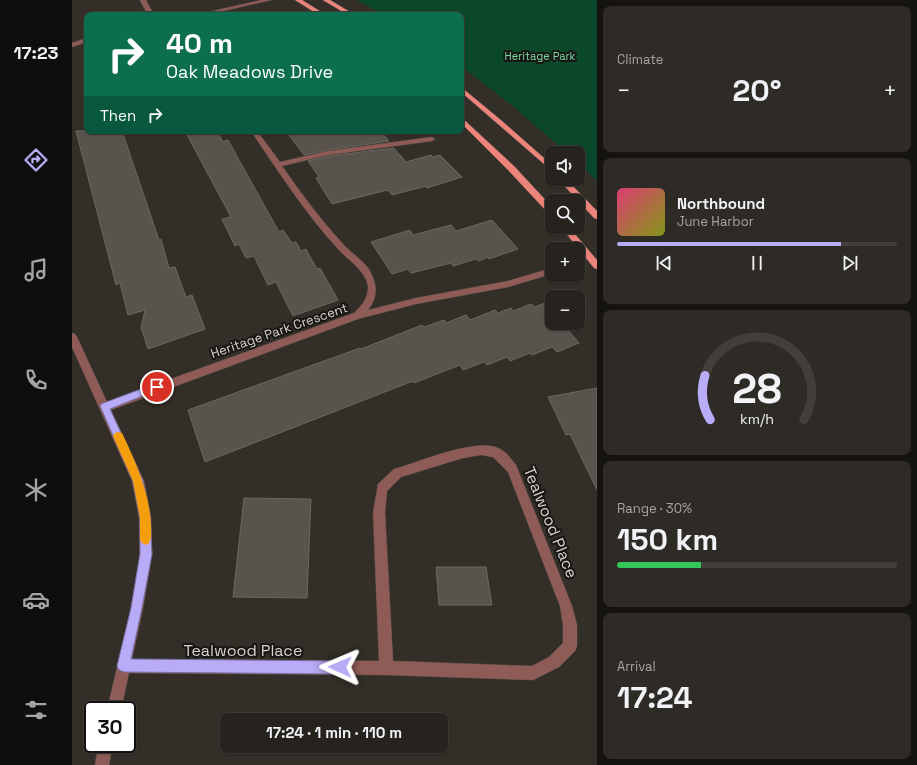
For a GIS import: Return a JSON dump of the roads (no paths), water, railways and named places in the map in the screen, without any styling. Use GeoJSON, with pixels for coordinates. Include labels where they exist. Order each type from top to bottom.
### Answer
{"type":"FeatureCollection","features":[{"type":"Feature","properties":{"kind":"main road"},"geometry":{"type":"LineString","coordinates":[[298,0],[318,12]]}},
{"type":"Feature","properties":{"kind":"main road"},"geometry":{"type":"LineString","coordinates":[[326,0],[347,12]]}},
{"type":"Feature","properties":{"kind":"main road"},"geometry":{"type":"LineString","coordinates":[[464,91],[545,163]]}},
{"type":"Feature","properties":{"kind":"main road"},"geometry":{"type":"LineString","coordinates":[[464,122],[511,168],[545,204]]}},
{"type":"Feature","properties":{"kind":"main road"},"geometry":{"type":"LineString","coordinates":[[569,186],[597,216]]}},
{"type":"Feature","properties":{"kind":"main road"},"geometry":{"type":"LineString","coordinates":[[571,234],[597,266]]}},
{"type":"Feature","properties":{"kind":"street"},"geometry":{"type":"LineString","coordinates":[[143,0],[149,12]]}},
{"type":"Feature","properties":{"kind":"street"},"geometry":{"type":"LineString","coordinates":[[216,12],[269,0]]}},
{"type":"Feature","properties":{"kind":"street"},"geometry":{"type":"LineString","coordinates":[[72,45],[84,41]]}},
{"type":"Feature","properties":{"kind":"street","name":"Heritage Park Crescent"},"geometry":{"type":"LineString","coordinates":[[105,406],[357,316],[370,301],[372,287],[367,273],[341,247],[307,207],[256,134]]}},
{"type":"Feature","properties":{"kind":"street"},"geometry":{"type":"LineString","coordinates":[[278,165],[328,153],[432,139]]}},
{"type":"Feature","properties":{"kind":"street"},"geometry":{"type":"LineString","coordinates":[[357,316],[416,300],[508,284],[545,274]]}},
{"type":"Feature","properties":{"kind":"street"},"geometry":{"type":"LineString","coordinates":[[72,337],[105,406],[138,481],[145,518],[146,554],[137,608],[116,701]]}},
{"type":"Feature","properties":{"kind":"street","name":"Tealwood Place"},"geometry":{"type":"LineString","coordinates":[[124,666],[386,668],[533,673],[554,662],[570,646],[570,625],[566,606],[512,469],[496,452],[481,450],[463,453],[398,473],[382,488],[379,512],[386,668]]}},
{"type":"Feature","properties":{"kind":"street"},"geometry":{"type":"LineString","coordinates":[[102,765],[104,753]]}},
{"type":"Feature","properties":{"kind":"park label","name":"Heritage Park"},"geometry":{"type":"Point","coordinates":[540,56]}}]}
